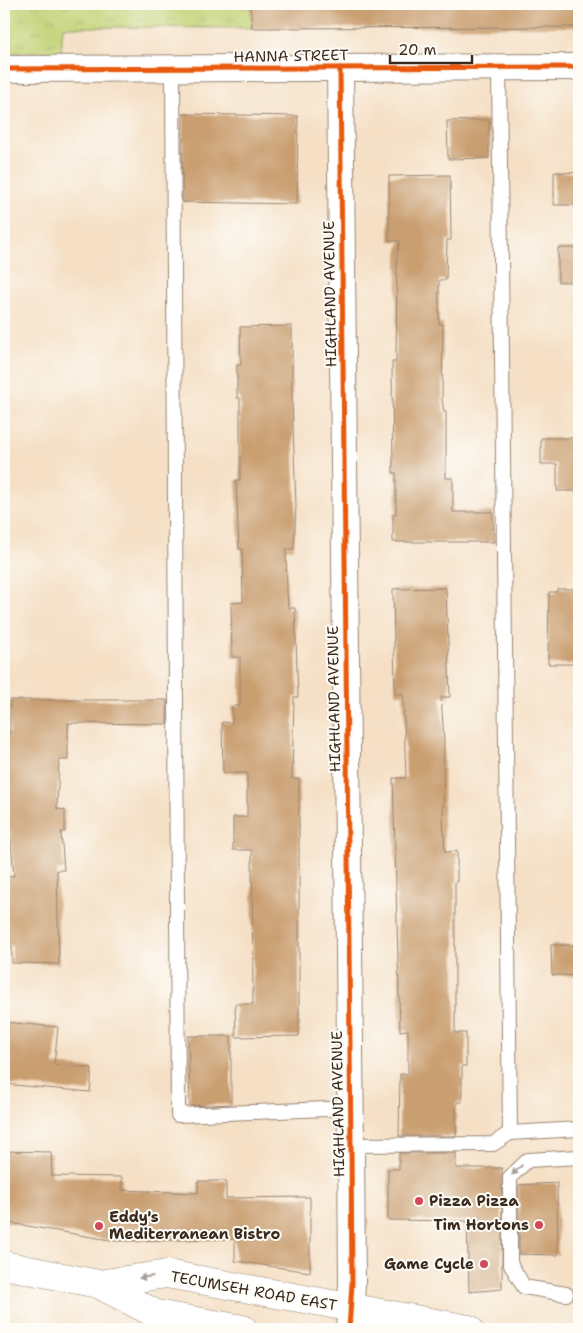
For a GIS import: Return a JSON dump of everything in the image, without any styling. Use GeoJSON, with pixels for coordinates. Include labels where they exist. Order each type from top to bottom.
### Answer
{"type":"FeatureCollection","features":[{"type":"Feature","properties":{"kind":"main road","name":"TECUMSEH ROAD EAST"},"geometry":{"type":"LineString","coordinates":[[4,1265],[98,1284],[156,1314],[243,1329]]}},
{"type":"Feature","properties":{"kind":"main road","name":"TECUMSEH ROAD EAST"},"geometry":{"type":"LineString","coordinates":[[98,1284],[167,1274],[349,1319],[469,1329]]}},
{"type":"Feature","properties":{"kind":"street","name":"HANNA STREET"},"geometry":{"type":"LineString","coordinates":[[4,69],[173,70],[579,67]]}},
{"type":"Feature","properties":{"kind":"street","name":"HIGHLAND AVENUE"},"geometry":{"type":"LineString","coordinates":[[340,68],[351,1146],[349,1319]]}},
{"type":"Feature","properties":{"kind":"lane"},"geometry":{"type":"LineString","coordinates":[[499,67],[510,1133]]}},
{"type":"Feature","properties":{"kind":"lane"},"geometry":{"type":"LineString","coordinates":[[173,70],[178,1115],[350,1108]]}},
{"type":"Feature","properties":{"kind":"lane"},"geometry":{"type":"LineString","coordinates":[[351,1146],[494,1144],[510,1133],[579,1129]]}},
{"type":"Feature","properties":{"kind":"lane"},"geometry":{"type":"LineString","coordinates":[[566,1294],[524,1287],[510,1263],[510,1177],[528,1160],[579,1157]]}},
{"type":"Feature","properties":{"kind":"green space"},"geometry":{"type":"Polygon","coordinates":[[[4,4],[250,4],[252,28],[63,27],[61,53],[4,52],[4,4]]]}},
{"type":"Feature","properties":{"kind":"building"},"geometry":{"type":"Polygon","coordinates":[[[250,4],[579,4],[579,27],[252,28],[250,4]]]}},
{"type":"Feature","properties":{"kind":"building"},"geometry":{"type":"Polygon","coordinates":[[[183,114],[298,116],[297,204],[182,202],[183,114]]]}},
{"type":"Feature","properties":{"kind":"building"},"geometry":{"type":"Polygon","coordinates":[[[489,120],[489,158],[448,159],[447,121],[489,120]]]}},
{"type":"Feature","properties":{"kind":"building"},"geometry":{"type":"Polygon","coordinates":[[[554,172],[579,173],[579,205],[554,205],[554,172]]]}},
{"type":"Feature","properties":{"kind":"building"},"geometry":{"type":"Polygon","coordinates":[[[450,175],[451,240],[447,240],[446,280],[439,280],[439,324],[443,324],[442,400],[444,412],[446,412],[446,478],[453,478],[453,512],[493,512],[494,542],[393,542],[393,514],[396,514],[396,473],[393,473],[392,362],[396,362],[397,255],[400,241],[389,241],[389,176],[450,175]]]}},
{"type":"Feature","properties":{"kind":"building"},"geometry":{"type":"Polygon","coordinates":[[[558,248],[579,248],[579,282],[558,282],[558,248]]]}},
{"type":"Feature","properties":{"kind":"building"},"geometry":{"type":"Polygon","coordinates":[[[292,326],[292,401],[296,505],[294,549],[286,549],[288,608],[295,608],[298,697],[294,697],[292,779],[299,779],[299,1036],[236,1037],[235,1004],[253,1004],[252,850],[233,850],[233,817],[247,817],[247,773],[223,773],[222,722],[232,723],[232,706],[240,706],[240,657],[232,657],[231,603],[243,602],[242,549],[239,549],[236,480],[240,480],[240,398],[237,398],[237,365],[241,365],[240,327],[292,326]]]}},
{"type":"Feature","properties":{"kind":"building"},"geometry":{"type":"Polygon","coordinates":[[[541,438],[579,438],[579,491],[557,491],[557,464],[541,464],[541,438]]]}},
{"type":"Feature","properties":{"kind":"building"},"geometry":{"type":"Polygon","coordinates":[[[446,588],[450,697],[441,697],[444,740],[443,819],[445,852],[457,851],[457,882],[455,882],[455,1033],[466,1033],[466,1066],[462,1066],[462,1102],[458,1102],[456,1105],[456,1136],[399,1136],[400,1074],[408,1074],[408,1030],[400,1031],[393,778],[406,778],[403,694],[395,694],[393,589],[446,588]]]}},
{"type":"Feature","properties":{"kind":"building"},"geometry":{"type":"Polygon","coordinates":[[[557,589],[579,589],[579,664],[548,664],[549,592],[557,592],[557,589]]]}},
{"type":"Feature","properties":{"kind":"building"},"geometry":{"type":"Polygon","coordinates":[[[10,700],[167,700],[167,724],[68,723],[68,760],[59,760],[57,809],[65,810],[65,832],[61,832],[64,870],[57,870],[59,964],[12,963],[12,946],[4,945],[4,876],[14,876],[10,831],[4,831],[4,733],[10,733],[10,700]]]}},
{"type":"Feature","properties":{"kind":"building"},"geometry":{"type":"Polygon","coordinates":[[[551,945],[579,945],[579,976],[552,975],[551,945]]]}},
{"type":"Feature","properties":{"kind":"building"},"geometry":{"type":"Polygon","coordinates":[[[4,1022],[58,1027],[54,1065],[92,1068],[90,1092],[4,1084],[4,1022]]]}},
{"type":"Feature","properties":{"kind":"building"},"geometry":{"type":"Polygon","coordinates":[[[188,1036],[231,1036],[231,1104],[190,1106],[188,1036]]]}},
{"type":"Feature","properties":{"kind":"building"},"geometry":{"type":"Polygon","coordinates":[[[4,1151],[51,1152],[52,1176],[122,1177],[122,1190],[198,1193],[198,1181],[226,1181],[226,1198],[310,1197],[310,1272],[235,1261],[235,1239],[115,1241],[4,1222],[4,1151]]]}},
{"type":"Feature","properties":{"kind":"building"},"geometry":{"type":"Polygon","coordinates":[[[399,1153],[456,1153],[456,1168],[502,1168],[502,1289],[469,1292],[467,1221],[388,1220],[388,1169],[399,1169],[399,1153]]]}},
{"type":"Feature","properties":{"kind":"building","name":"Tim Hortons"},"geometry":{"type":"Polygon","coordinates":[[[557,1183],[558,1255],[519,1254],[519,1185],[557,1183]]]}},
{"type":"Feature","properties":{"kind":"cycle path"},"geometry":{"type":"LineString","coordinates":[[4,69],[579,67]]}},
{"type":"Feature","properties":{"kind":"cycle path"},"geometry":{"type":"LineString","coordinates":[[340,68],[352,1284],[349,1329]]}},
{"type":"Feature","properties":{"kind":"place","name":"Pizza Pizza"},"geometry":{"type":"Point","coordinates":[419,1201]}},
{"type":"Feature","properties":{"kind":"place","name":"Tim Hortons"},"geometry":{"type":"Point","coordinates":[539,1225]}},
{"type":"Feature","properties":{"kind":"place","name":"Eddy's Mediterranean Bistro"},"geometry":{"type":"Point","coordinates":[99,1226]}},
{"type":"Feature","properties":{"kind":"place","name":"Game Cycle"},"geometry":{"type":"Point","coordinates":[484,1264]}}]}
